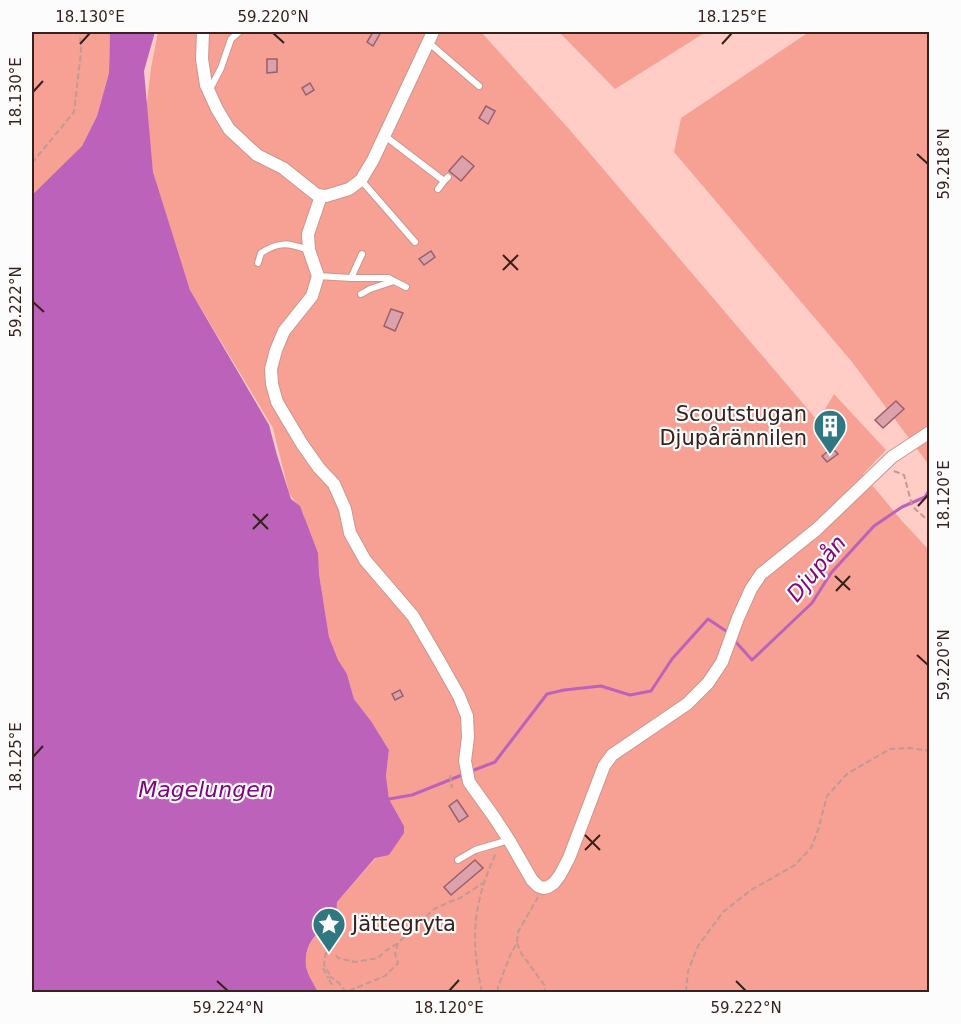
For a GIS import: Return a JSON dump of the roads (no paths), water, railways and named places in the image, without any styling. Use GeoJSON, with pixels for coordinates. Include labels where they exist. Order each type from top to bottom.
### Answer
{"type":"FeatureCollection","features":[{"type":"Feature","properties":{"kind":"street"},"geometry":{"type":"LineString","coordinates":[[203,32],[202,59],[206,85],[217,109],[230,129],[258,155],[283,168],[304,186],[321,196],[349,189],[361,180],[373,160],[430,37]]}},
{"type":"Feature","properties":{"kind":"street"},"geometry":{"type":"LineString","coordinates":[[321,196],[308,234],[309,250],[318,276],[312,296],[284,331],[276,350],[271,369],[277,402],[313,460],[334,484],[345,509],[350,533],[365,560],[413,616],[450,680],[467,716],[468,737],[465,761],[469,782],[532,880],[543,888],[554,883],[569,858],[604,766],[612,755],[687,704],[708,683],[722,662],[738,618],[751,589],[761,574],[817,529],[892,457],[930,432]]}},
{"type":"Feature","properties":{"kind":"lane"},"geometry":{"type":"LineString","coordinates":[[209,92],[221,68],[231,39],[239,32]]}},
{"type":"Feature","properties":{"kind":"lane"},"geometry":{"type":"LineString","coordinates":[[430,37],[478,86]]}},
{"type":"Feature","properties":{"kind":"lane"},"geometry":{"type":"LineString","coordinates":[[385,135],[446,179],[438,189]]}},
{"type":"Feature","properties":{"kind":"lane"},"geometry":{"type":"LineString","coordinates":[[361,180],[416,242]]}},
{"type":"Feature","properties":{"kind":"lane"},"geometry":{"type":"LineString","coordinates":[[258,263],[261,253],[272,246],[290,243],[309,250]]}},
{"type":"Feature","properties":{"kind":"lane"},"geometry":{"type":"LineString","coordinates":[[351,278],[362,254]]}},
{"type":"Feature","properties":{"kind":"lane"},"geometry":{"type":"LineString","coordinates":[[318,276],[389,278],[406,287]]}},
{"type":"Feature","properties":{"kind":"lane"},"geometry":{"type":"LineString","coordinates":[[361,294],[394,281]]}},
{"type":"Feature","properties":{"kind":"lane"},"geometry":{"type":"LineString","coordinates":[[458,860],[475,850],[507,841]]}},
{"type":"Feature","properties":{"kind":"water","name":"Magelungen"},"geometry":{"type":"Polygon","coordinates":[[[110,32],[155,32],[144,71],[153,172],[190,290],[269,425],[291,499],[300,506],[318,553],[329,637],[338,660],[347,674],[354,699],[389,750],[386,776],[389,799],[404,826],[404,833],[389,855],[375,858],[337,902],[336,920],[318,933],[310,944],[307,950],[306,966],[318,992],[32,992],[32,195],[82,146],[97,116],[109,73],[110,32]]]}},
{"type":"Feature","properties":{"kind":"waterway","name":"Djupån"},"geometry":{"type":"LineString","coordinates":[[735,641],[752,660],[812,603],[831,573],[874,526],[902,507],[925,497],[930,489]]}},
{"type":"Feature","properties":{"kind":"waterway","name":"Djupån"},"geometry":{"type":"LineString","coordinates":[[474,770],[495,762],[547,694],[601,686],[630,695],[651,691],[672,659],[708,619],[726,631]]}},
{"type":"Feature","properties":{"kind":"waterway","name":"Djupån"},"geometry":{"type":"LineString","coordinates":[[389,799],[412,795],[462,775]]}},
{"type":"Feature","properties":{"kind":"place","name":"Scoutstugan Djupårännilen"},"geometry":{"type":"Point","coordinates":[830,455]}},
{"type":"Feature","properties":{"kind":"place","name":"Jättegryta"},"geometry":{"type":"Point","coordinates":[329,953]}}]}
